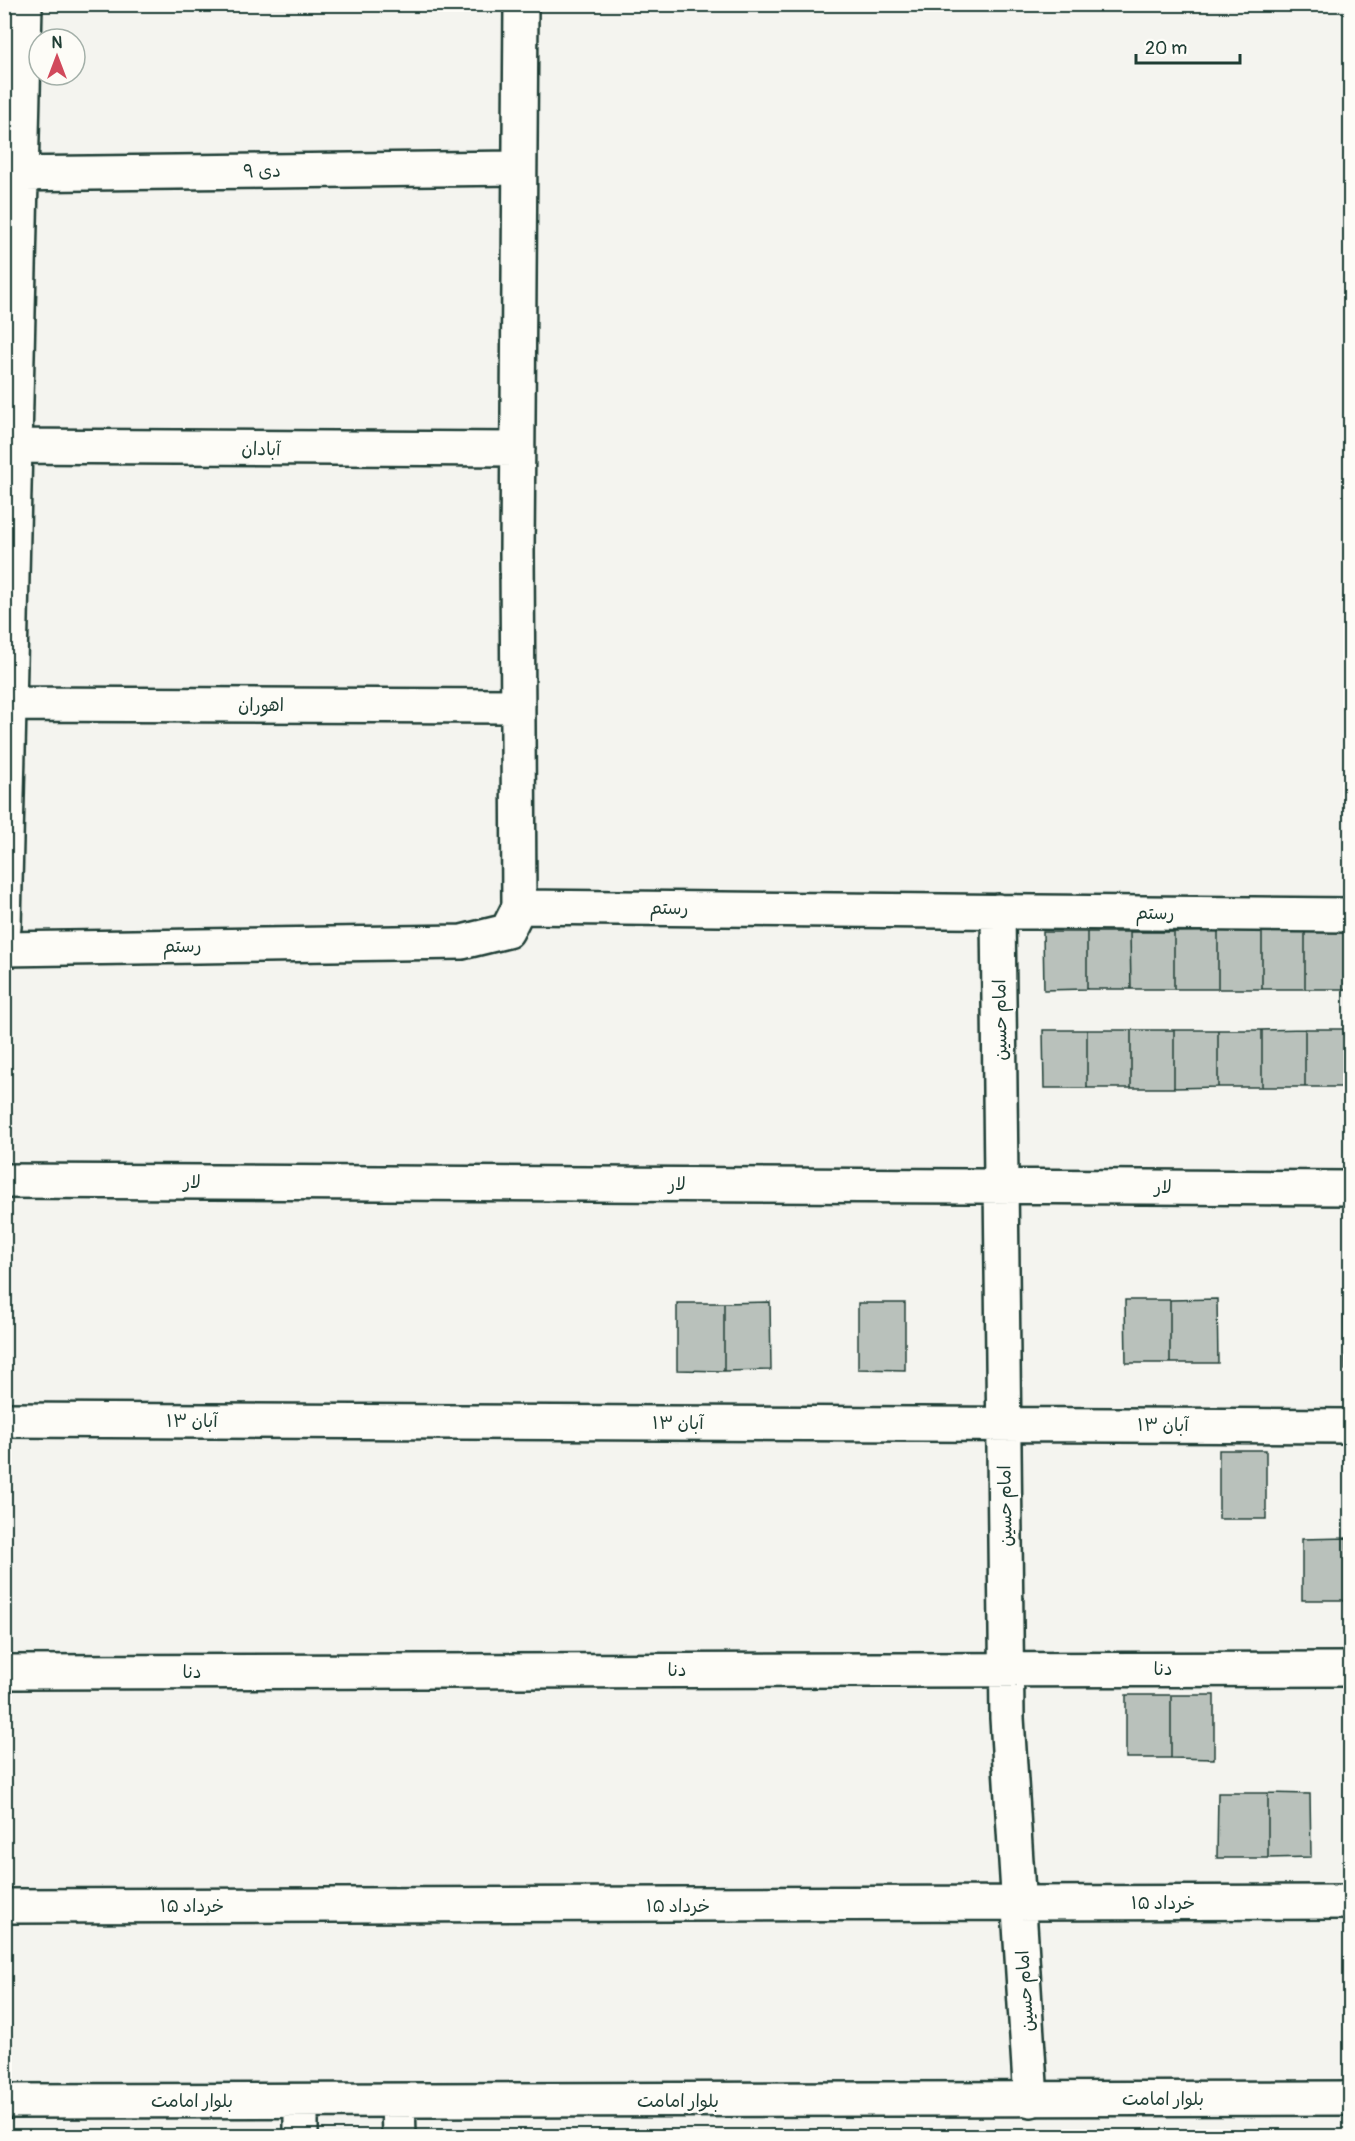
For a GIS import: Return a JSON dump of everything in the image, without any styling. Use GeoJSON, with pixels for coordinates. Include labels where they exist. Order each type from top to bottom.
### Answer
{"type":"FeatureCollection","features":[{"type":"Feature","properties":{"kind":"street"},"geometry":{"type":"LineString","coordinates":[[4,927],[13,174],[24,4]]}},
{"type":"Feature","properties":{"kind":"street"},"geometry":{"type":"LineString","coordinates":[[519,907],[518,449],[521,4]]}},
{"type":"Feature","properties":{"kind":"street","name":"۹ دی"},"geometry":{"type":"LineString","coordinates":[[13,174],[519,168]]}},
{"type":"Feature","properties":{"kind":"street","name":"آبادان"},"geometry":{"type":"LineString","coordinates":[[10,446],[518,449]]}},
{"type":"Feature","properties":{"kind":"street","name":"اهوران"},"geometry":{"type":"LineString","coordinates":[[7,704],[518,706]]}},
{"type":"Feature","properties":{"kind":"street","name":"رستم"},"geometry":{"type":"LineString","coordinates":[[4,949],[462,942],[507,931],[519,907],[1350,915]]}},
{"type":"Feature","properties":{"kind":"street","name":"امام حسین"},"geometry":{"type":"LineString","coordinates":[[998,911],[1006,1670],[1032,2100]]}},
{"type":"Feature","properties":{"kind":"street","name":"لار"},"geometry":{"type":"LineString","coordinates":[[4,1181],[1350,1188]]}},
{"type":"Feature","properties":{"kind":"street","name":"۱۳ آبان"},"geometry":{"type":"LineString","coordinates":[[4,1420],[1350,1426]]}},
{"type":"Feature","properties":{"kind":"street","name":"دنا"},"geometry":{"type":"LineString","coordinates":[[4,1672],[1350,1669]]}},
{"type":"Feature","properties":{"kind":"street","name":"۱۵ خرداد"},"geometry":{"type":"LineString","coordinates":[[4,1906],[1350,1902]]}},
{"type":"Feature","properties":{"kind":"street","name":"بلوار امامت"},"geometry":{"type":"LineString","coordinates":[[4,2101],[1350,2098]]}},
{"type":"Feature","properties":{"kind":"street"},"geometry":{"type":"LineString","coordinates":[[301,2101],[301,2136]]}},
{"type":"Feature","properties":{"kind":"street"},"geometry":{"type":"LineString","coordinates":[[398,2101],[399,2136]]}},
{"type":"Feature","properties":{"kind":"building"},"geometry":{"type":"Polygon","coordinates":[[[1218,931],[1262,931],[1262,989],[1218,989],[1218,931]]]}},
{"type":"Feature","properties":{"kind":"building"},"geometry":{"type":"Polygon","coordinates":[[[1218,931],[1218,989],[1174,989],[1174,932],[1218,931]]]}},
{"type":"Feature","properties":{"kind":"building"},"geometry":{"type":"Polygon","coordinates":[[[1262,931],[1305,931],[1305,989],[1262,989],[1262,931]]]}},
{"type":"Feature","properties":{"kind":"building"},"geometry":{"type":"Polygon","coordinates":[[[1305,931],[1349,931],[1349,989],[1305,989],[1305,931]]]}},
{"type":"Feature","properties":{"kind":"building"},"geometry":{"type":"Polygon","coordinates":[[[1350,931],[1350,989],[1349,989],[1350,931]]]}},
{"type":"Feature","properties":{"kind":"building"},"geometry":{"type":"Polygon","coordinates":[[[1043,932],[1087,932],[1087,989],[1044,990],[1043,932]]]}},
{"type":"Feature","properties":{"kind":"building"},"geometry":{"type":"Polygon","coordinates":[[[1087,932],[1130,932],[1131,989],[1087,989],[1087,932]]]}},
{"type":"Feature","properties":{"kind":"building"},"geometry":{"type":"Polygon","coordinates":[[[1130,932],[1174,932],[1174,989],[1131,989],[1130,932]]]}},
{"type":"Feature","properties":{"kind":"building"},"geometry":{"type":"Polygon","coordinates":[[[1305,1029],[1349,1029],[1349,1087],[1305,1087],[1305,1029]]]}},
{"type":"Feature","properties":{"kind":"building"},"geometry":{"type":"Polygon","coordinates":[[[1305,1029],[1305,1087],[1262,1087],[1262,1030],[1305,1029]]]}},
{"type":"Feature","properties":{"kind":"building"},"geometry":{"type":"Polygon","coordinates":[[[1350,1029],[1350,1087],[1349,1087],[1350,1029]]]}},
{"type":"Feature","properties":{"kind":"building"},"geometry":{"type":"Polygon","coordinates":[[[1043,1030],[1087,1030],[1087,1088],[1044,1088],[1043,1030]]]}},
{"type":"Feature","properties":{"kind":"building"},"geometry":{"type":"Polygon","coordinates":[[[1087,1030],[1131,1030],[1131,1088],[1087,1088],[1087,1030]]]}},
{"type":"Feature","properties":{"kind":"building"},"geometry":{"type":"Polygon","coordinates":[[[1131,1030],[1174,1030],[1174,1088],[1131,1088],[1131,1030]]]}},
{"type":"Feature","properties":{"kind":"building"},"geometry":{"type":"Polygon","coordinates":[[[1174,1030],[1218,1030],[1218,1087],[1174,1088],[1174,1030]]]}},
{"type":"Feature","properties":{"kind":"building"},"geometry":{"type":"Polygon","coordinates":[[[1218,1030],[1262,1030],[1262,1087],[1218,1087],[1218,1030]]]}},
{"type":"Feature","properties":{"kind":"building"},"geometry":{"type":"Polygon","coordinates":[[[1217,1299],[1218,1363],[1170,1363],[1170,1300],[1217,1299]]]}},
{"type":"Feature","properties":{"kind":"building"},"geometry":{"type":"Polygon","coordinates":[[[1125,1300],[1170,1300],[1170,1363],[1126,1363],[1125,1300]]]}},
{"type":"Feature","properties":{"kind":"building"},"geometry":{"type":"Polygon","coordinates":[[[1350,1301],[1350,1370],[1345,1370],[1344,1302],[1350,1301]]]}},
{"type":"Feature","properties":{"kind":"building"},"geometry":{"type":"Polygon","coordinates":[[[770,1302],[771,1370],[724,1371],[724,1303],[770,1302]]]}},
{"type":"Feature","properties":{"kind":"building"},"geometry":{"type":"Polygon","coordinates":[[[677,1303],[724,1303],[724,1371],[677,1370],[677,1303]]]}},
{"type":"Feature","properties":{"kind":"building"},"geometry":{"type":"Polygon","coordinates":[[[858,1303],[905,1303],[905,1370],[858,1369],[858,1303]]]}},
{"type":"Feature","properties":{"kind":"building"},"geometry":{"type":"Polygon","coordinates":[[[1219,1450],[1266,1450],[1266,1519],[1219,1519],[1219,1450]]]}},
{"type":"Feature","properties":{"kind":"building"},"geometry":{"type":"Polygon","coordinates":[[[1347,1538],[1348,1600],[1302,1600],[1302,1539],[1347,1538]]]}},
{"type":"Feature","properties":{"kind":"building"},"geometry":{"type":"Polygon","coordinates":[[[1126,1695],[1171,1695],[1171,1758],[1126,1758],[1126,1695]]]}},
{"type":"Feature","properties":{"kind":"building"},"geometry":{"type":"Polygon","coordinates":[[[1171,1695],[1214,1695],[1214,1759],[1171,1758],[1171,1695]]]}},
{"type":"Feature","properties":{"kind":"building"},"geometry":{"type":"Polygon","coordinates":[[[1218,1793],[1268,1793],[1268,1858],[1217,1858],[1218,1793]]]}},
{"type":"Feature","properties":{"kind":"building"},"geometry":{"type":"Polygon","coordinates":[[[1268,1793],[1310,1794],[1311,1857],[1268,1858],[1268,1793]]]}}]}
